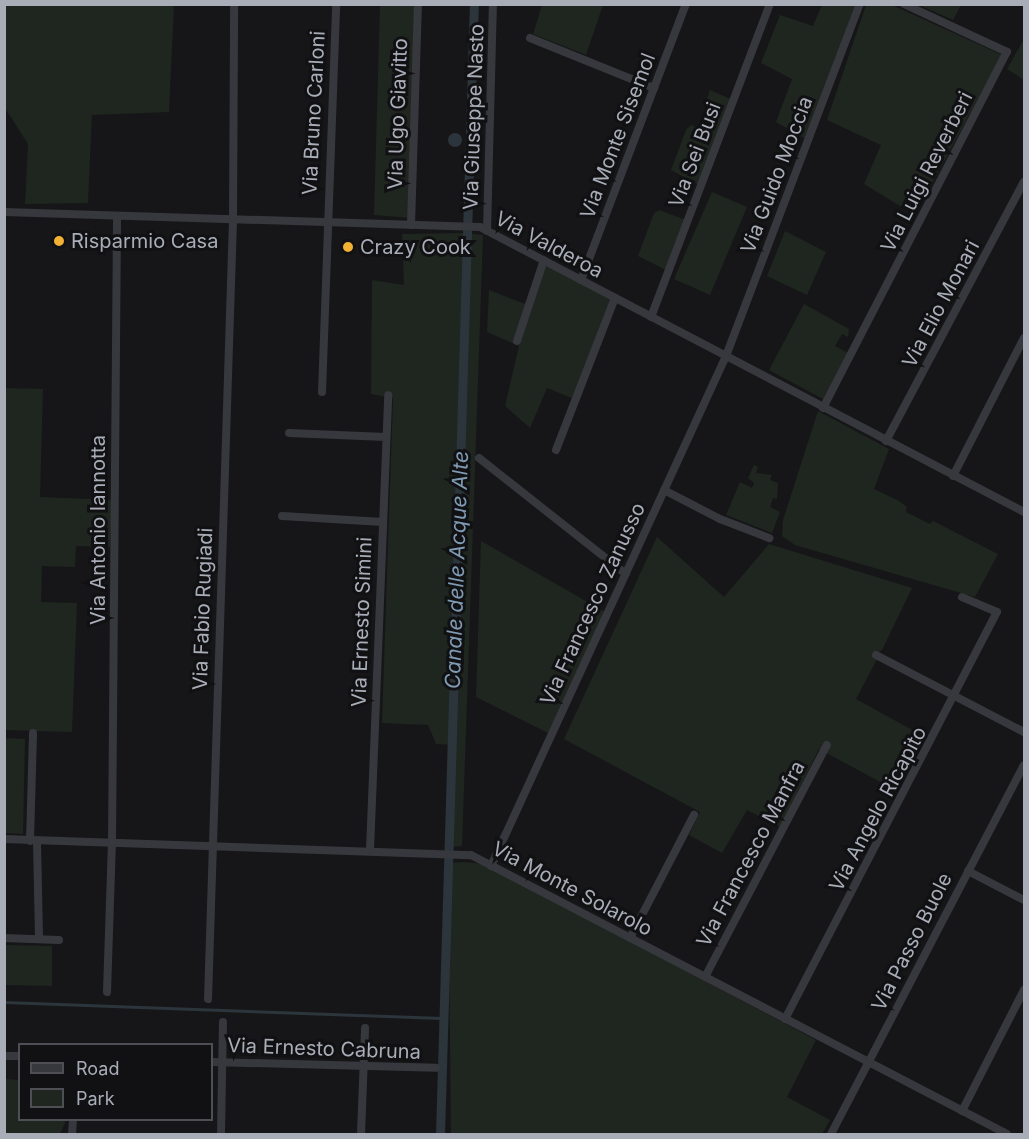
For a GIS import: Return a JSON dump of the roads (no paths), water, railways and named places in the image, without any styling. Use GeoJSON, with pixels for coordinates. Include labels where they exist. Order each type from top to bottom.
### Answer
{"type":"FeatureCollection","features":[{"type":"Feature","properties":{"kind":"street","name":"Via Fabio Rugiadi"},"geometry":{"type":"LineString","coordinates":[[208,999],[211,846],[233,219],[234,4]]}},
{"type":"Feature","properties":{"kind":"street","name":"Via Bruno Carloni"},"geometry":{"type":"LineString","coordinates":[[322,392],[325,223],[336,4]]}},
{"type":"Feature","properties":{"kind":"street","name":"Via Ugo Giavitto"},"geometry":{"type":"LineString","coordinates":[[411,225],[418,4]]}},
{"type":"Feature","properties":{"kind":"street","name":"Via Giuseppe Nasto"},"geometry":{"type":"LineString","coordinates":[[484,229],[493,4]]}},
{"type":"Feature","properties":{"kind":"street","name":"Via Monte Sisemol"},"geometry":{"type":"LineString","coordinates":[[581,280],[686,4]]}},
{"type":"Feature","properties":{"kind":"street","name":"Via Sei Busi"},"geometry":{"type":"LineString","coordinates":[[651,317],[770,4]]}},
{"type":"Feature","properties":{"kind":"street","name":"Via Guido Moccia"},"geometry":{"type":"LineString","coordinates":[[726,356],[860,4]]}},
{"type":"Feature","properties":{"kind":"street","name":"Via Luigi Reverberi"},"geometry":{"type":"LineString","coordinates":[[824,408],[1007,52],[904,4]]}},
{"type":"Feature","properties":{"kind":"street"},"geometry":{"type":"LineString","coordinates":[[530,38],[654,88]]}},
{"type":"Feature","properties":{"kind":"street","name":"Via Elio Monari"},"geometry":{"type":"LineString","coordinates":[[886,441],[1024,182]]}},
{"type":"Feature","properties":{"kind":"street","name":"Via Valderoa"},"geometry":{"type":"LineString","coordinates":[[4,212],[484,229],[1024,512]]}},
{"type":"Feature","properties":{"kind":"street","name":"Via Antonio Iannotta"},"geometry":{"type":"LineString","coordinates":[[107,992],[112,844],[117,216]]}},
{"type":"Feature","properties":{"kind":"street"},"geometry":{"type":"LineString","coordinates":[[517,341],[544,260]]}},
{"type":"Feature","properties":{"kind":"street"},"geometry":{"type":"LineString","coordinates":[[556,450],[615,298]]}},
{"type":"Feature","properties":{"kind":"street"},"geometry":{"type":"LineString","coordinates":[[953,476],[1024,338]]}},
{"type":"Feature","properties":{"kind":"street","name":"Via Francesco Zanusso"},"geometry":{"type":"LineString","coordinates":[[491,866],[726,356]]}},
{"type":"Feature","properties":{"kind":"street","name":"Via Ernesto Simini"},"geometry":{"type":"LineString","coordinates":[[370,850],[388,395]]}},
{"type":"Feature","properties":{"kind":"street"},"geometry":{"type":"LineString","coordinates":[[289,434],[386,437]]}},
{"type":"Feature","properties":{"kind":"street"},"geometry":{"type":"LineString","coordinates":[[479,458],[626,574]]}},
{"type":"Feature","properties":{"kind":"street"},"geometry":{"type":"LineString","coordinates":[[664,490],[769,538]]}},
{"type":"Feature","properties":{"kind":"street"},"geometry":{"type":"LineString","coordinates":[[282,516],[383,522]]}},
{"type":"Feature","properties":{"kind":"street","name":"Via Angelo Ricapito"},"geometry":{"type":"LineString","coordinates":[[785,1019],[956,696],[997,612],[962,597]]}},
{"type":"Feature","properties":{"kind":"street"},"geometry":{"type":"LineString","coordinates":[[876,655],[1024,732]]}},
{"type":"Feature","properties":{"kind":"street"},"geometry":{"type":"LineString","coordinates":[[33,733],[34,841],[39,939]]}},
{"type":"Feature","properties":{"kind":"street","name":"Via Francesco Manfra"},"geometry":{"type":"LineString","coordinates":[[705,977],[827,745]]}},
{"type":"Feature","properties":{"kind":"street","name":"Via Passo Buole"},"geometry":{"type":"LineString","coordinates":[[831,1134],[1024,765]]}},
{"type":"Feature","properties":{"kind":"street"},"geometry":{"type":"LineString","coordinates":[[630,938],[694,815]]}},
{"type":"Feature","properties":{"kind":"street","name":"Via Monte Solarolo"},"geometry":{"type":"LineString","coordinates":[[4,839],[471,855],[1007,1134]]}},
{"type":"Feature","properties":{"kind":"street"},"geometry":{"type":"LineString","coordinates":[[968,871],[1024,900]]}},
{"type":"Feature","properties":{"kind":"street"},"geometry":{"type":"LineString","coordinates":[[4,938],[59,940]]}},
{"type":"Feature","properties":{"kind":"street"},"geometry":{"type":"LineString","coordinates":[[962,1111],[1024,990]]}},
{"type":"Feature","properties":{"kind":"street"},"geometry":{"type":"LineString","coordinates":[[221,1134],[223,1022]]}},
{"type":"Feature","properties":{"kind":"street"},"geometry":{"type":"LineString","coordinates":[[362,1134],[365,1028]]}},
{"type":"Feature","properties":{"kind":"street","name":"Via Ernesto Cabruna"},"geometry":{"type":"LineString","coordinates":[[213,1062],[364,1068],[436,1068]]}},
{"type":"Feature","properties":{"kind":"waterway","name":"Canale delle Acque Alte"},"geometry":{"type":"LineString","coordinates":[[440,1134],[474,4]]}},
{"type":"Feature","properties":{"kind":"waterway"},"geometry":{"type":"LineString","coordinates":[[4,1002],[442,1018]]}},
{"type":"Feature","properties":{"kind":"place","name":"Risparmio Casa"},"geometry":{"type":"Point","coordinates":[59,241]}},
{"type":"Feature","properties":{"kind":"place","name":"Crazy Cook"},"geometry":{"type":"Point","coordinates":[348,247]}}]}
